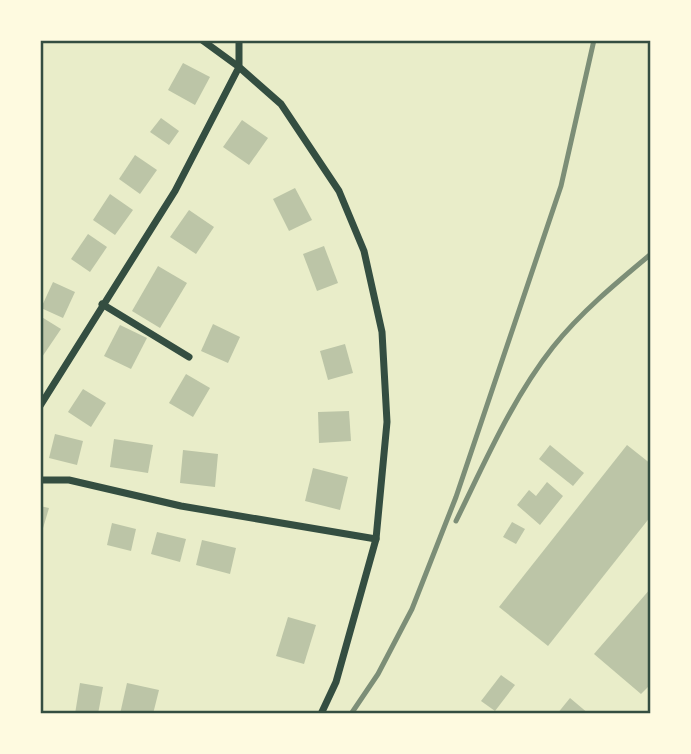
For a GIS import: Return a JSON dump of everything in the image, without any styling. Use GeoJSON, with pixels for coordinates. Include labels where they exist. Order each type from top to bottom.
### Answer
{"type":"FeatureCollection","features":[{"type":"Feature","properties":{"kind":"street"},"geometry":{"type":"LineString","coordinates":[[202,40],[239,67],[281,104],[339,191],[364,251],[382,332],[387,422],[376,539],[336,682],[321,714]]}},
{"type":"Feature","properties":{"kind":"street"},"geometry":{"type":"LineString","coordinates":[[40,406],[175,191],[239,67],[239,40]]}},
{"type":"Feature","properties":{"kind":"street"},"geometry":{"type":"LineString","coordinates":[[103,304],[189,357]]}},
{"type":"Feature","properties":{"kind":"street"},"geometry":{"type":"LineString","coordinates":[[40,480],[69,480],[181,506],[376,539]]}},
{"type":"Feature","properties":{"kind":"building"},"geometry":{"type":"Polygon","coordinates":[[[183,63],[210,77],[195,105],[168,90],[183,63]]]}},
{"type":"Feature","properties":{"kind":"building"},"geometry":{"type":"Polygon","coordinates":[[[161,118],[179,131],[169,145],[150,132],[161,118]]]}},
{"type":"Feature","properties":{"kind":"building"},"geometry":{"type":"Polygon","coordinates":[[[242,120],[268,138],[249,165],[223,147],[242,120]]]}},
{"type":"Feature","properties":{"kind":"building"},"geometry":{"type":"Polygon","coordinates":[[[135,155],[157,170],[140,194],[119,179],[135,155]]]}},
{"type":"Feature","properties":{"kind":"building"},"geometry":{"type":"Polygon","coordinates":[[[295,188],[312,220],[289,231],[273,199],[295,188]]]}},
{"type":"Feature","properties":{"kind":"building"},"geometry":{"type":"Polygon","coordinates":[[[110,194],[133,210],[115,235],[93,220],[110,194]]]}},
{"type":"Feature","properties":{"kind":"building"},"geometry":{"type":"Polygon","coordinates":[[[189,210],[214,227],[196,254],[170,237],[189,210]]]}},
{"type":"Feature","properties":{"kind":"building"},"geometry":{"type":"Polygon","coordinates":[[[88,234],[107,247],[90,272],[71,259],[88,234]]]}},
{"type":"Feature","properties":{"kind":"building"},"geometry":{"type":"Polygon","coordinates":[[[324,246],[338,283],[317,291],[303,254],[324,246]]]}},
{"type":"Feature","properties":{"kind":"building"},"geometry":{"type":"Polygon","coordinates":[[[158,266],[187,283],[160,328],[132,311],[158,266]]]}},
{"type":"Feature","properties":{"kind":"building"},"geometry":{"type":"Polygon","coordinates":[[[53,282],[75,292],[63,318],[41,308],[53,282]]]}},
{"type":"Feature","properties":{"kind":"building"},"geometry":{"type":"Polygon","coordinates":[[[40,316],[61,329],[40,360],[40,316]]]}},
{"type":"Feature","properties":{"kind":"building"},"geometry":{"type":"Polygon","coordinates":[[[213,324],[240,337],[228,363],[201,351],[213,324]]]}},
{"type":"Feature","properties":{"kind":"building"},"geometry":{"type":"Polygon","coordinates":[[[120,325],[147,338],[131,369],[104,356],[120,325]]]}},
{"type":"Feature","properties":{"kind":"building"},"geometry":{"type":"Polygon","coordinates":[[[345,344],[353,373],[328,380],[320,351],[345,344]]]}},
{"type":"Feature","properties":{"kind":"building"},"geometry":{"type":"Polygon","coordinates":[[[186,374],[210,388],[193,417],[169,403],[186,374]]]}},
{"type":"Feature","properties":{"kind":"building"},"geometry":{"type":"Polygon","coordinates":[[[83,389],[106,403],[91,427],[68,412],[83,389]]]}},
{"type":"Feature","properties":{"kind":"building"},"geometry":{"type":"Polygon","coordinates":[[[349,411],[351,441],[319,443],[318,412],[349,411]]]}},
{"type":"Feature","properties":{"kind":"building"},"geometry":{"type":"Polygon","coordinates":[[[55,434],[83,441],[77,465],[49,458],[55,434]]]}},
{"type":"Feature","properties":{"kind":"building"},"geometry":{"type":"Polygon","coordinates":[[[114,439],[153,445],[148,473],[110,467],[114,439]]]}},
{"type":"Feature","properties":{"kind":"building"},"geometry":{"type":"Polygon","coordinates":[[[550,445],[584,473],[573,486],[539,459],[550,445]]]}},
{"type":"Feature","properties":{"kind":"building"},"geometry":{"type":"Polygon","coordinates":[[[627,445],[651,464],[651,516],[548,646],[499,607],[627,445]]]}},
{"type":"Feature","properties":{"kind":"building"},"geometry":{"type":"Polygon","coordinates":[[[183,450],[218,454],[215,487],[180,483],[183,450]]]}},
{"type":"Feature","properties":{"kind":"building"},"geometry":{"type":"Polygon","coordinates":[[[313,468],[348,477],[340,510],[305,501],[313,468]]]}},
{"type":"Feature","properties":{"kind":"building"},"geometry":{"type":"Polygon","coordinates":[[[547,482],[563,496],[540,525],[517,505],[529,490],[536,496],[547,482]]]}},
{"type":"Feature","properties":{"kind":"building"},"geometry":{"type":"Polygon","coordinates":[[[40,506],[49,508],[41,535],[40,535],[40,506]]]}},
{"type":"Feature","properties":{"kind":"building"},"geometry":{"type":"Polygon","coordinates":[[[512,522],[525,529],[516,544],[503,537],[512,522]]]}},
{"type":"Feature","properties":{"kind":"building"},"geometry":{"type":"Polygon","coordinates":[[[112,523],[136,529],[131,551],[107,545],[112,523]]]}},
{"type":"Feature","properties":{"kind":"building"},"geometry":{"type":"Polygon","coordinates":[[[157,532],[186,539],[180,562],[151,554],[157,532]]]}},
{"type":"Feature","properties":{"kind":"building"},"geometry":{"type":"Polygon","coordinates":[[[202,540],[236,548],[230,574],[196,565],[202,540]]]}},
{"type":"Feature","properties":{"kind":"building"},"geometry":{"type":"Polygon","coordinates":[[[651,588],[651,684],[641,694],[594,654],[651,588]]]}},
{"type":"Feature","properties":{"kind":"building"},"geometry":{"type":"Polygon","coordinates":[[[288,617],[316,625],[304,664],[276,656],[288,617]]]}},
{"type":"Feature","properties":{"kind":"building"},"geometry":{"type":"Polygon","coordinates":[[[501,675],[515,685],[495,711],[481,701],[501,675]]]}},
{"type":"Feature","properties":{"kind":"building"},"geometry":{"type":"Polygon","coordinates":[[[80,683],[103,687],[98,714],[75,714],[80,683]]]}},
{"type":"Feature","properties":{"kind":"building"},"geometry":{"type":"Polygon","coordinates":[[[127,683],[159,690],[153,714],[120,714],[127,683]]]}},
{"type":"Feature","properties":{"kind":"building"},"geometry":{"type":"Polygon","coordinates":[[[570,698],[589,714],[557,714],[570,698]]]}},
{"type":"Feature","properties":{"kind":"railway"},"geometry":{"type":"LineString","coordinates":[[351,714],[378,674],[412,609],[456,497],[561,186],[594,40]]}},
{"type":"Feature","properties":{"kind":"railway"},"geometry":{"type":"LineString","coordinates":[[456,521],[500,431],[538,367],[587,310],[651,254]]}}]}
